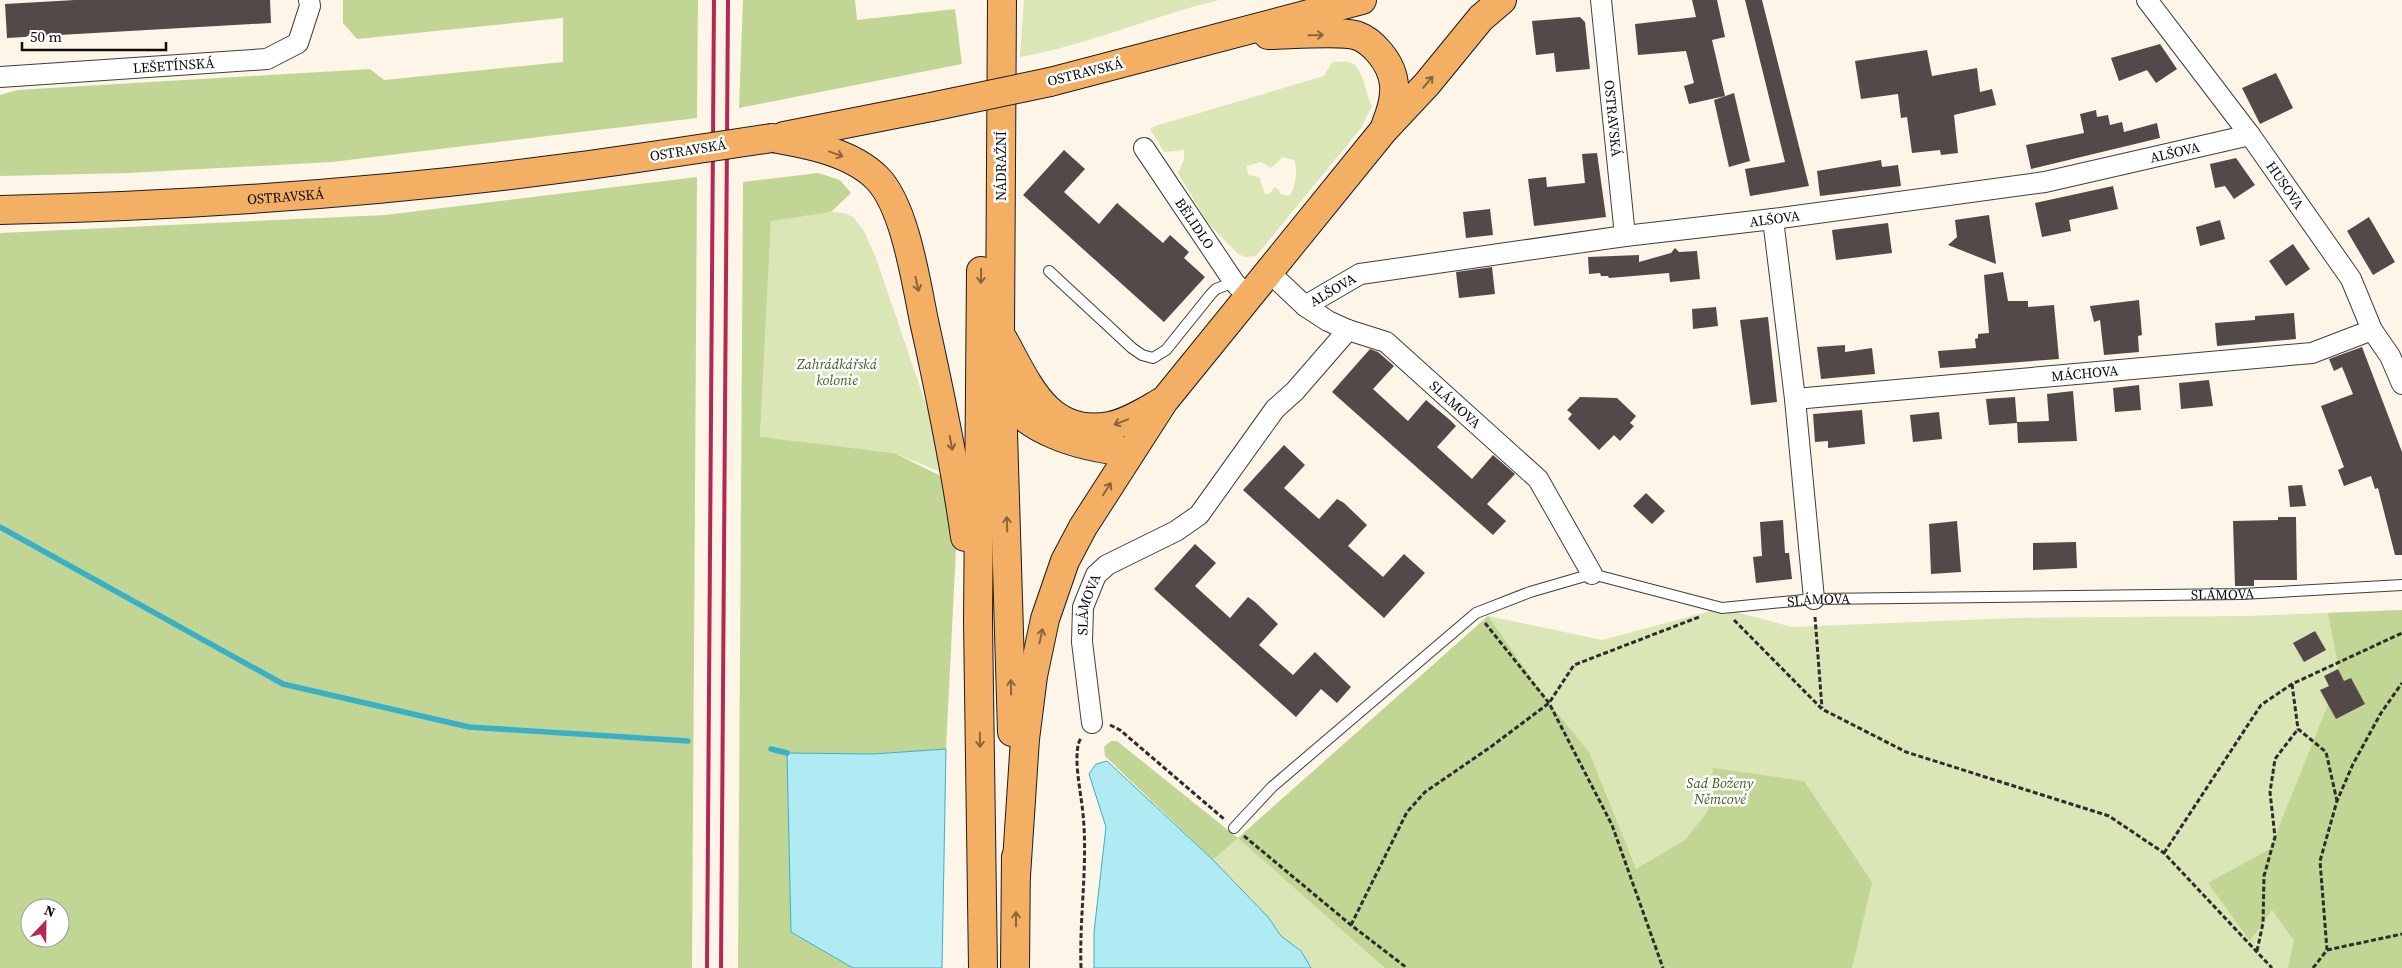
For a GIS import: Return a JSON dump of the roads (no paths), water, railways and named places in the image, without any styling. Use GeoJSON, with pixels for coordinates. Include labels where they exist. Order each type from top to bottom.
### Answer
{"type":"FeatureCollection","features":[{"type":"Feature","properties":{"kind":"main road"},"geometry":{"type":"LineString","coordinates":[[983,968],[978,621],[990,338],[986,0]]}},
{"type":"Feature","properties":{"kind":"main road","name":"NÁDRAŽNÍ"},"geometry":{"type":"LineString","coordinates":[[990,338],[1002,0]]}},
{"type":"Feature","properties":{"kind":"main road"},"geometry":{"type":"LineString","coordinates":[[1283,21],[1312,0]]}},
{"type":"Feature","properties":{"kind":"main road","name":"OSTRAVSKÁ"},"geometry":{"type":"LineString","coordinates":[[0,210],[186,204],[367,191],[561,170],[772,138],[1050,82],[1362,0]]}},
{"type":"Feature","properties":{"kind":"main road"},"geometry":{"type":"LineString","coordinates":[[1016,876],[1026,740],[1033,676],[1045,619],[1065,561],[1087,520],[1164,401],[1241,290],[1269,272],[1383,131],[1427,84],[1481,18],[1502,0]]}},
{"type":"Feature","properties":{"kind":"main road"},"geometry":{"type":"LineString","coordinates":[[1232,35],[1350,34],[1369,42],[1387,61],[1396,86],[1394,104],[1383,131]]}},
{"type":"Feature","properties":{"kind":"main road"},"geometry":{"type":"LineString","coordinates":[[772,138],[802,144],[852,161],[867,169],[879,179],[894,204],[914,274],[946,420],[978,621]]}},
{"type":"Feature","properties":{"kind":"main road"},"geometry":{"type":"LineString","coordinates":[[990,338],[1002,394],[1016,876],[1015,968]]}},
{"type":"Feature","properties":{"kind":"main road"},"geometry":{"type":"LineString","coordinates":[[990,338],[1040,403],[1052,414],[1068,423],[1090,427],[1111,426],[1164,401]]}},
{"type":"Feature","properties":{"kind":"main road"},"geometry":{"type":"LineString","coordinates":[[1002,394],[1031,421],[1069,441],[1100,450],[1130,452]]}},
{"type":"Feature","properties":{"kind":"street","name":"LEŠETÍNSKÁ"},"geometry":{"type":"LineString","coordinates":[[0,77],[267,59],[298,43],[310,6],[310,0]]}},
{"type":"Feature","properties":{"kind":"street","name":"OSTRAVSKÁ"},"geometry":{"type":"LineString","coordinates":[[1601,0],[1625,236]]}},
{"type":"Feature","properties":{"kind":"street","name":"HUSOVA"},"geometry":{"type":"LineString","coordinates":[[2147,0],[2250,134],[2351,279],[2372,330],[2396,355],[2402,384]]}},
{"type":"Feature","properties":{"kind":"street","name":"ALŠOVA"},"geometry":{"type":"LineString","coordinates":[[1305,306],[1360,274],[1625,236],[1773,219],[2045,182],[2250,134]]}},
{"type":"Feature","properties":{"kind":"street","name":"BĚLIDLO"},"geometry":{"type":"LineString","coordinates":[[1144,148],[1241,290]]}},
{"type":"Feature","properties":{"kind":"street"},"geometry":{"type":"LineString","coordinates":[[1773,219],[1795,400],[1814,599]]}},
{"type":"Feature","properties":{"kind":"street","name":"SLÁMOVA"},"geometry":{"type":"LineString","coordinates":[[1269,272],[1305,306],[1328,322],[1386,342],[1538,479],[1592,574]]}},
{"type":"Feature","properties":{"kind":"street","name":"SLÁMOVA"},"geometry":{"type":"LineString","coordinates":[[1092,723],[1082,642],[1083,607],[1088,590],[1096,575],[1107,565],[1176,531],[1199,515],[1275,408],[1295,391],[1348,330]]}},
{"type":"Feature","properties":{"kind":"street","name":"MÁCHOVA"},"geometry":{"type":"LineString","coordinates":[[1795,400],[2312,353],[2372,330]]}},
{"type":"Feature","properties":{"kind":"lane"},"geometry":{"type":"LineString","coordinates":[[1049,271],[1132,348],[1142,355],[1153,358],[1166,350],[1216,289],[1241,290]]}},
{"type":"Feature","properties":{"kind":"lane"},"geometry":{"type":"LineString","coordinates":[[1234,828],[1272,786],[1476,613],[1530,592],[1592,574]]}},
{"type":"Feature","properties":{"kind":"lane","name":"SLÁMOVA"},"geometry":{"type":"LineString","coordinates":[[1592,574],[1722,608],[1814,599],[2242,594],[2402,585]]}},
{"type":"Feature","properties":{"kind":"water"},"geometry":{"type":"Polygon","coordinates":[[[946,749],[942,968],[853,968],[791,932],[787,753],[873,754],[946,749]]]}},
{"type":"Feature","properties":{"kind":"water"},"geometry":{"type":"Polygon","coordinates":[[[1107,761],[1213,860],[1268,917],[1281,936],[1301,951],[1311,968],[1094,968],[1094,932],[1106,827],[1089,774],[1096,764],[1107,761]]]}},
{"type":"Feature","properties":{"kind":"waterway"},"geometry":{"type":"LineString","coordinates":[[0,527],[283,684],[469,727],[688,741]]}},
{"type":"Feature","properties":{"kind":"waterway"},"geometry":{"type":"LineString","coordinates":[[771,749],[787,753]]}},
{"type":"Feature","properties":{"kind":"railway"},"geometry":{"type":"LineString","coordinates":[[707,968],[714,0]]}},
{"type":"Feature","properties":{"kind":"railway"},"geometry":{"type":"LineString","coordinates":[[721,968],[728,0]]}},
{"type":"Feature","properties":{"kind":"park label","name":"Zahrádkářská kolonie"},"geometry":{"type":"Point","coordinates":[837,372]}},
{"type":"Feature","properties":{"kind":"park label","name":"Sad Boženy Němcové"},"geometry":{"type":"Point","coordinates":[1720,792]}}]}
